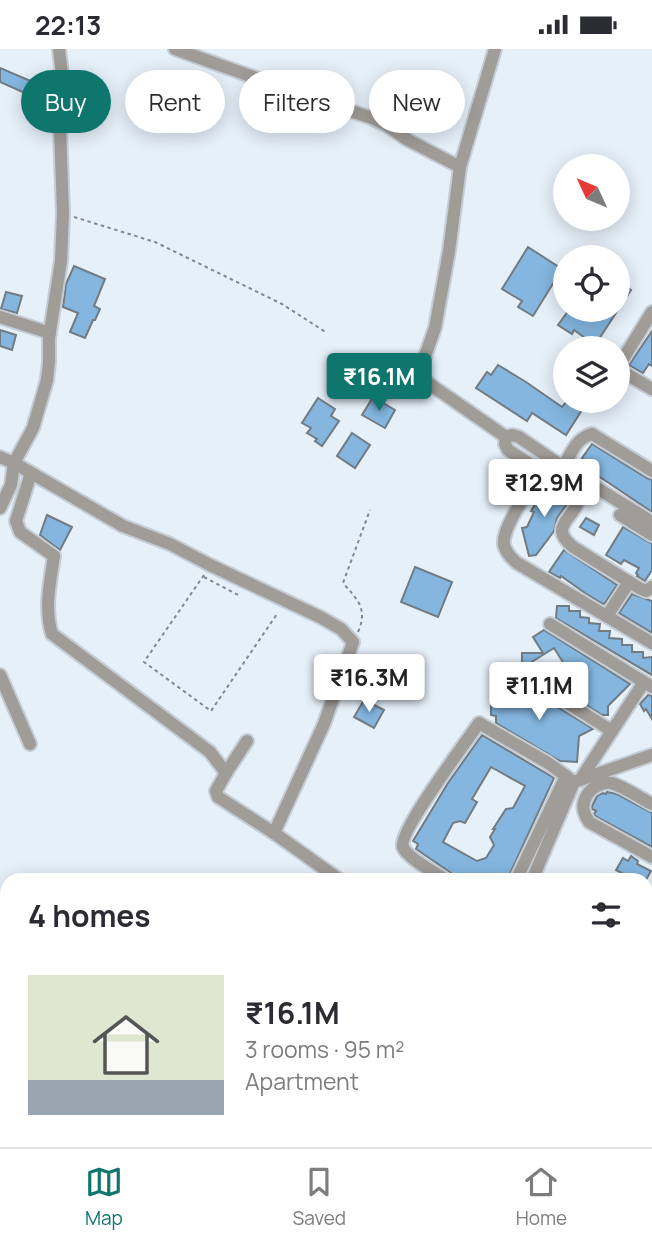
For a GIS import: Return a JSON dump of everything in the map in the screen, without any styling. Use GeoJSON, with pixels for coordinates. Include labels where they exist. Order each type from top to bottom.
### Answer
{"type":"FeatureCollection","features":[{"type":"Feature","properties":{"kind":"street"},"geometry":{"type":"LineString","coordinates":[[0,508],[11,485],[14,463],[33,428],[47,380],[50,333],[61,261],[63,213],[60,169],[62,83],[59,49]]}},
{"type":"Feature","properties":{"kind":"street"},"geometry":{"type":"LineString","coordinates":[[174,49],[372,118],[460,167]]}},
{"type":"Feature","properties":{"kind":"street"},"geometry":{"type":"LineString","coordinates":[[495,49],[460,167],[435,328],[418,376],[506,437]]}},
{"type":"Feature","properties":{"kind":"street"},"geometry":{"type":"LineString","coordinates":[[630,348],[652,312]]}},
{"type":"Feature","properties":{"kind":"street"},"geometry":{"type":"LineString","coordinates":[[0,317],[50,333]]}},
{"type":"Feature","properties":{"kind":"street"},"geometry":{"type":"LineString","coordinates":[[630,375],[652,389]]}},
{"type":"Feature","properties":{"kind":"street"},"geometry":{"type":"LineString","coordinates":[[563,467],[579,440],[592,434],[652,471]]}},
{"type":"Feature","properties":{"kind":"street"},"geometry":{"type":"LineString","coordinates":[[506,437],[519,436],[563,467],[652,522]]}},
{"type":"Feature","properties":{"kind":"street"},"geometry":{"type":"LineString","coordinates":[[506,437],[505,445],[508,450],[579,495],[579,501],[563,525],[561,533],[564,539],[639,588],[651,589]]}},
{"type":"Feature","properties":{"kind":"street"},"geometry":{"type":"LineString","coordinates":[[0,457],[123,526],[170,544],[320,617],[341,629],[353,642],[324,724],[274,833]]}},
{"type":"Feature","properties":{"kind":"street"},"geometry":{"type":"LineString","coordinates":[[541,471],[506,528],[503,543],[509,557],[652,643]]}},
{"type":"Feature","properties":{"kind":"street"},"geometry":{"type":"LineString","coordinates":[[31,473],[16,521],[20,532],[54,556],[48,591],[49,626],[52,635],[210,752],[226,772]]}},
{"type":"Feature","properties":{"kind":"street"},"geometry":{"type":"LineString","coordinates":[[620,515],[652,535]]}},
{"type":"Feature","properties":{"kind":"street"},"geometry":{"type":"LineString","coordinates":[[607,616],[629,582]]}},
{"type":"Feature","properties":{"kind":"street"},"geometry":{"type":"LineString","coordinates":[[520,873],[545,834],[573,780],[648,684],[550,624]]}},
{"type":"Feature","properties":{"kind":"street"},"geometry":{"type":"LineString","coordinates":[[516,670],[612,731]]}},
{"type":"Feature","properties":{"kind":"street"},"geometry":{"type":"LineString","coordinates":[[0,674],[30,744]]}},
{"type":"Feature","properties":{"kind":"street"},"geometry":{"type":"LineString","coordinates":[[436,873],[407,854],[403,839],[420,808],[479,723],[573,780]]}},
{"type":"Feature","properties":{"kind":"street"},"geometry":{"type":"LineString","coordinates":[[247,741],[216,791],[218,797],[330,873]]}},
{"type":"Feature","properties":{"kind":"street"},"geometry":{"type":"LineString","coordinates":[[573,780],[652,755]]}},
{"type":"Feature","properties":{"kind":"street"},"geometry":{"type":"LineString","coordinates":[[649,856],[589,822],[583,806],[592,789],[612,783],[652,804]]}},
{"type":"Feature","properties":{"kind":"street"},"geometry":{"type":"LineString","coordinates":[[534,873],[545,834]]}},
{"type":"Feature","properties":{"kind":"path"},"geometry":{"type":"LineString","coordinates":[[63,213],[155,242],[282,304],[327,333]]}},
{"type":"Feature","properties":{"kind":"path"},"geometry":{"type":"LineString","coordinates":[[353,642],[363,621],[361,605],[343,583],[370,510]]}},
{"type":"Feature","properties":{"kind":"path"},"geometry":{"type":"LineString","coordinates":[[240,596],[203,576],[144,662],[211,711],[277,614]]}},
{"type":"Feature","properties":{"kind":"building"},"geometry":{"type":"Polygon","coordinates":[[[0,68],[21,77],[21,91],[0,82],[0,68]]]}},
{"type":"Feature","properties":{"kind":"building"},"geometry":{"type":"Polygon","coordinates":[[[528,247],[553,263],[553,284],[533,316],[518,307],[522,301],[502,289],[528,247]]]}},
{"type":"Feature","properties":{"kind":"building"},"geometry":{"type":"Polygon","coordinates":[[[74,266],[105,279],[94,306],[100,309],[85,338],[70,332],[78,313],[63,307],[66,284],[74,266]]]}},
{"type":"Feature","properties":{"kind":"building"},"geometry":{"type":"Polygon","coordinates":[[[6,292],[22,296],[17,313],[1,309],[6,292]]]}},
{"type":"Feature","properties":{"kind":"building"},"geometry":{"type":"Polygon","coordinates":[[[560,322],[610,322],[601,336],[582,336],[574,330],[572,334],[558,325],[560,322]]]}},
{"type":"Feature","properties":{"kind":"building"},"geometry":{"type":"Polygon","coordinates":[[[0,330],[16,335],[12,350],[0,346],[0,330]]]}},
{"type":"Feature","properties":{"kind":"building"},"geometry":{"type":"Polygon","coordinates":[[[652,331],[652,366],[649,364],[643,373],[630,364],[652,331]]]}},
{"type":"Feature","properties":{"kind":"building"},"geometry":{"type":"Polygon","coordinates":[[[498,365],[553,401],[553,413],[580,413],[566,435],[532,413],[527,421],[476,388],[487,372],[491,375],[498,365]]]}},
{"type":"Feature","properties":{"kind":"building"},"geometry":{"type":"Polygon","coordinates":[[[373,397],[395,410],[385,428],[362,415],[373,397]]]}},
{"type":"Feature","properties":{"kind":"building"},"geometry":{"type":"Polygon","coordinates":[[[318,398],[335,409],[331,416],[339,421],[322,446],[307,433],[311,428],[302,423],[318,398]]]}},
{"type":"Feature","properties":{"kind":"building"},"geometry":{"type":"Polygon","coordinates":[[[352,433],[370,445],[355,468],[337,456],[352,433]]]}},
{"type":"Feature","properties":{"kind":"building"},"geometry":{"type":"Polygon","coordinates":[[[592,444],[652,480],[652,512],[585,467],[585,460],[582,458],[592,444]]]}},
{"type":"Feature","properties":{"kind":"building"},"geometry":{"type":"Polygon","coordinates":[[[547,485],[569,498],[569,501],[557,518],[554,531],[536,555],[529,556],[522,528],[527,527],[534,512],[531,511],[547,485]]]}},
{"type":"Feature","properties":{"kind":"building"},"geometry":{"type":"Polygon","coordinates":[[[47,515],[72,527],[60,550],[40,535],[47,515]]]}},
{"type":"Feature","properties":{"kind":"building"},"geometry":{"type":"Polygon","coordinates":[[[586,518],[599,525],[594,535],[580,527],[586,518]]]}},
{"type":"Feature","properties":{"kind":"building"},"geometry":{"type":"Polygon","coordinates":[[[623,527],[652,544],[652,570],[645,581],[637,576],[639,568],[624,560],[621,564],[606,555],[623,527]]]}},
{"type":"Feature","properties":{"kind":"building"},"geometry":{"type":"Polygon","coordinates":[[[564,550],[617,585],[605,603],[561,576],[560,578],[549,572],[564,550]]]}},
{"type":"Feature","properties":{"kind":"building"},"geometry":{"type":"Polygon","coordinates":[[[415,567],[452,582],[438,617],[401,602],[415,567]]]}},
{"type":"Feature","properties":{"kind":"building"},"geometry":{"type":"Polygon","coordinates":[[[632,594],[652,601],[652,633],[619,613],[632,594]]]}},
{"type":"Feature","properties":{"kind":"building"},"geometry":{"type":"Polygon","coordinates":[[[557,606],[569,606],[569,611],[580,611],[580,617],[589,618],[589,623],[600,624],[599,631],[610,631],[609,638],[622,639],[622,645],[632,645],[632,652],[643,652],[643,658],[652,657],[652,675],[556,618],[557,606]]]}},
{"type":"Feature","properties":{"kind":"building"},"geometry":{"type":"Polygon","coordinates":[[[544,630],[630,684],[608,706],[608,715],[602,715],[527,667],[566,667],[554,648],[525,666],[522,664],[522,653],[543,653],[533,637],[544,630]]]}},
{"type":"Feature","properties":{"kind":"building"},"geometry":{"type":"Polygon","coordinates":[[[512,679],[593,729],[579,736],[577,762],[560,761],[496,723],[496,716],[491,715],[491,698],[507,699],[500,685],[512,679]]]}},
{"type":"Feature","properties":{"kind":"building"},"geometry":{"type":"Polygon","coordinates":[[[648,695],[652,696],[652,719],[640,704],[648,695]]]}},
{"type":"Feature","properties":{"kind":"building"},"geometry":{"type":"Polygon","coordinates":[[[364,700],[384,710],[374,728],[354,717],[364,700]]]}},
{"type":"Feature","properties":{"kind":"building"},"geometry":{"type":"Polygon","coordinates":[[[482,735],[554,778],[510,873],[451,873],[416,849],[418,844],[413,841],[448,783],[482,735]],[[491,767],[472,799],[477,802],[465,823],[453,823],[443,842],[477,861],[486,858],[494,845],[490,837],[493,829],[506,809],[513,808],[525,786],[491,767]]]}},
{"type":"Feature","properties":{"kind":"building"},"geometry":{"type":"Polygon","coordinates":[[[607,792],[617,794],[652,813],[652,847],[595,816],[596,811],[592,806],[597,796],[607,792]]]}},
{"type":"Feature","properties":{"kind":"building"},"geometry":{"type":"Polygon","coordinates":[[[631,856],[638,861],[637,864],[651,871],[622,873],[616,870],[623,858],[628,861],[631,856]]]}}]}
